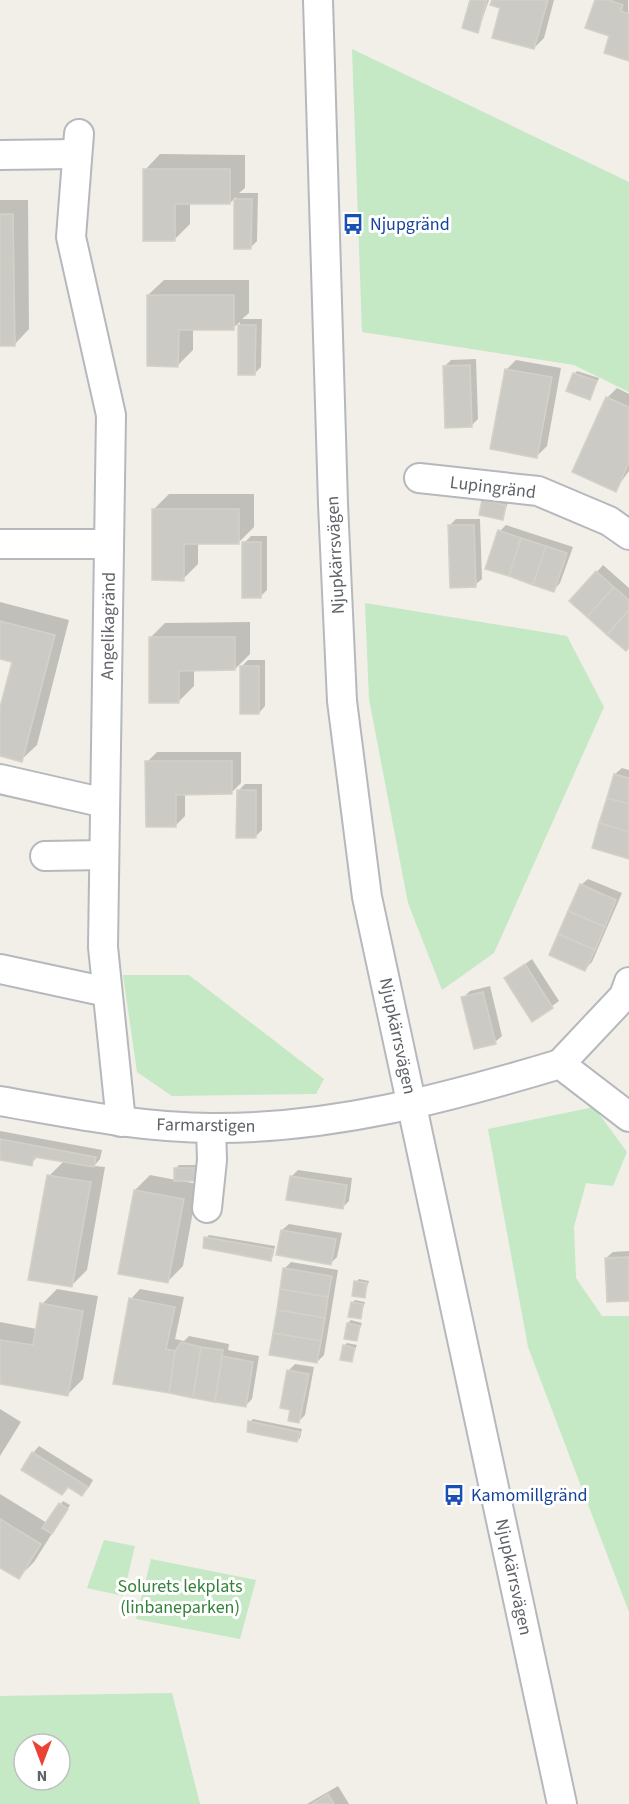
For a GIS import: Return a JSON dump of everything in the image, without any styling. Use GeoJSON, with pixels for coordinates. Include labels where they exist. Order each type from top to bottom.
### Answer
{"type":"FeatureCollection","features":[{"type":"Feature","properties":{"kind":"street","name":"Njupkärrsvägen"},"geometry":{"type":"LineString","coordinates":[[318,0],[324,256],[342,701],[367,897],[562,1804]]}},
{"type":"Feature","properties":{"kind":"street","name":"Angelikagränd"},"geometry":{"type":"LineString","coordinates":[[0,155],[77,144],[71,237],[111,415],[103,947],[121,1122]]}},
{"type":"Feature","properties":{"kind":"street","name":"Lupingränd"},"geometry":{"type":"LineString","coordinates":[[419,478],[538,491],[609,521],[629,535]]}},
{"type":"Feature","properties":{"kind":"street"},"geometry":{"type":"LineString","coordinates":[[0,544],[109,544]]}},
{"type":"Feature","properties":{"kind":"street"},"geometry":{"type":"LineString","coordinates":[[0,779],[105,803]]}},
{"type":"Feature","properties":{"kind":"street"},"geometry":{"type":"LineString","coordinates":[[45,856],[104,855]]}},
{"type":"Feature","properties":{"kind":"street"},"geometry":{"type":"LineString","coordinates":[[0,969],[107,992]]}},
{"type":"Feature","properties":{"kind":"street"},"geometry":{"type":"LineString","coordinates":[[629,982],[624,996],[560,1064],[629,1118]]}},
{"type":"Feature","properties":{"kind":"street","name":"Njupkärrsvägen"},"geometry":{"type":"LineString","coordinates":[[413,1104],[466,1092],[560,1064]]}},
{"type":"Feature","properties":{"kind":"street","name":"Farmarstigen"},"geometry":{"type":"LineString","coordinates":[[0,1101],[121,1122],[211,1128],[274,1126],[413,1104]]}},
{"type":"Feature","properties":{"kind":"street"},"geometry":{"type":"LineString","coordinates":[[207,1208],[212,1160],[211,1128]]}},
{"type":"Feature","properties":{"kind":"green space"},"geometry":{"type":"Polygon","coordinates":[[[352,49],[629,182],[629,392],[574,365],[362,332],[352,49]]]}},
{"type":"Feature","properties":{"kind":"green space"},"geometry":{"type":"Polygon","coordinates":[[[365,603],[567,636],[604,707],[494,953],[442,990],[408,903],[369,699],[365,603]]]}},
{"type":"Feature","properties":{"kind":"green space"},"geometry":{"type":"Polygon","coordinates":[[[123,975],[189,975],[324,1079],[316,1094],[172,1096],[137,1072],[123,975]]]}},
{"type":"Feature","properties":{"kind":"green space"},"geometry":{"type":"Polygon","coordinates":[[[594,1107],[627,1152],[613,1186],[586,1183],[574,1227],[576,1278],[602,1316],[629,1316],[629,1612],[528,1347],[488,1129],[594,1107]]]}},
{"type":"Feature","properties":{"kind":"green space"},"geometry":{"type":"Polygon","coordinates":[[[104,1540],[135,1546],[123,1596],[87,1588],[104,1540]]]}},
{"type":"Feature","properties":{"kind":"green space","name":"Solurets lekplats (linbaneparken)"},"geometry":{"type":"Polygon","coordinates":[[[151,1559],[256,1580],[240,1639],[136,1619],[151,1559]]]}},
{"type":"Feature","properties":{"kind":"green space"},"geometry":{"type":"Polygon","coordinates":[[[172,1693],[200,1804],[0,1804],[0,1696],[172,1693]]]}},
{"type":"Feature","properties":{"kind":"building"},"geometry":{"type":"Polygon","coordinates":[[[470,0],[487,0],[478,33],[462,28],[470,0]]]}},
{"type":"Feature","properties":{"kind":"building"},"geometry":{"type":"Polygon","coordinates":[[[492,0],[548,0],[534,49],[492,38],[500,8],[490,5],[492,0]]]}},
{"type":"Feature","properties":{"kind":"building"},"geometry":{"type":"Polygon","coordinates":[[[595,0],[609,0],[623,5],[621,11],[629,14],[629,61],[604,53],[609,36],[585,28],[595,0]]]}},
{"type":"Feature","properties":{"kind":"building"},"geometry":{"type":"Polygon","coordinates":[[[143,169],[230,169],[230,204],[175,204],[175,241],[143,241],[143,169]]]}},
{"type":"Feature","properties":{"kind":"building"},"geometry":{"type":"Polygon","coordinates":[[[234,199],[252,199],[251,249],[234,249],[234,199]]]}},
{"type":"Feature","properties":{"kind":"building"},"geometry":{"type":"Polygon","coordinates":[[[0,214],[13,214],[15,346],[0,346],[0,214]]]}},
{"type":"Feature","properties":{"kind":"building"},"geometry":{"type":"Polygon","coordinates":[[[147,295],[234,295],[234,330],[179,330],[178,367],[147,366],[147,295]]]}},
{"type":"Feature","properties":{"kind":"building"},"geometry":{"type":"Polygon","coordinates":[[[238,325],[256,325],[255,375],[238,375],[238,325]]]}},
{"type":"Feature","properties":{"kind":"building"},"geometry":{"type":"Polygon","coordinates":[[[470,365],[472,427],[445,428],[443,366],[470,365]]]}},
{"type":"Feature","properties":{"kind":"building"},"geometry":{"type":"Polygon","coordinates":[[[505,369],[552,377],[537,458],[490,449],[505,369]]]}},
{"type":"Feature","properties":{"kind":"building"},"geometry":{"type":"Polygon","coordinates":[[[573,373],[597,381],[590,400],[566,391],[573,373]]]}},
{"type":"Feature","properties":{"kind":"building"},"geometry":{"type":"Polygon","coordinates":[[[606,397],[629,407],[629,462],[616,492],[572,472],[606,397]]]}},
{"type":"Feature","properties":{"kind":"building"},"geometry":{"type":"Polygon","coordinates":[[[482,500],[506,505],[503,520],[479,515],[482,500]]]}},
{"type":"Feature","properties":{"kind":"building"},"geometry":{"type":"Polygon","coordinates":[[[152,509],[239,509],[239,544],[184,544],[184,581],[152,580],[152,509]]]}},
{"type":"Feature","properties":{"kind":"building"},"geometry":{"type":"Polygon","coordinates":[[[448,525],[474,525],[476,587],[450,588],[448,525]]]}},
{"type":"Feature","properties":{"kind":"building"},"geometry":{"type":"Polygon","coordinates":[[[498,530],[521,538],[509,576],[485,569],[498,530]]]}},
{"type":"Feature","properties":{"kind":"building"},"geometry":{"type":"Polygon","coordinates":[[[521,538],[546,546],[533,585],[509,576],[521,538]]]}},
{"type":"Feature","properties":{"kind":"building"},"geometry":{"type":"Polygon","coordinates":[[[242,542],[261,542],[261,598],[242,598],[242,542]]]}},
{"type":"Feature","properties":{"kind":"building"},"geometry":{"type":"Polygon","coordinates":[[[546,546],[567,553],[554,592],[533,585],[546,546]]]}},
{"type":"Feature","properties":{"kind":"building"},"geometry":{"type":"Polygon","coordinates":[[[596,571],[614,587],[587,617],[569,601],[596,571]]]}},
{"type":"Feature","properties":{"kind":"building"},"geometry":{"type":"Polygon","coordinates":[[[614,587],[629,600],[629,610],[607,635],[587,617],[614,587]]]}},
{"type":"Feature","properties":{"kind":"building"},"geometry":{"type":"Polygon","coordinates":[[[629,610],[629,648],[626,651],[607,635],[629,610]]]}},
{"type":"Feature","properties":{"kind":"building"},"geometry":{"type":"Polygon","coordinates":[[[0,621],[55,635],[22,762],[0,756],[0,707],[12,662],[0,659],[0,621]]]}},
{"type":"Feature","properties":{"kind":"building"},"geometry":{"type":"Polygon","coordinates":[[[149,637],[235,637],[235,670],[179,671],[179,703],[149,703],[149,637]]]}},
{"type":"Feature","properties":{"kind":"building"},"geometry":{"type":"Polygon","coordinates":[[[240,666],[259,666],[259,714],[240,714],[240,666]]]}},
{"type":"Feature","properties":{"kind":"building"},"geometry":{"type":"Polygon","coordinates":[[[145,761],[232,761],[232,794],[176,795],[176,827],[146,827],[145,761]]]}},
{"type":"Feature","properties":{"kind":"building"},"geometry":{"type":"Polygon","coordinates":[[[614,774],[629,778],[629,804],[607,798],[614,774]]]}},
{"type":"Feature","properties":{"kind":"building"},"geometry":{"type":"Polygon","coordinates":[[[237,790],[256,790],[256,838],[236,838],[237,790]]]}},
{"type":"Feature","properties":{"kind":"building"},"geometry":{"type":"Polygon","coordinates":[[[607,798],[629,804],[629,832],[599,823],[607,798]]]}},
{"type":"Feature","properties":{"kind":"building"},"geometry":{"type":"Polygon","coordinates":[[[599,823],[629,832],[629,859],[592,848],[599,823]]]}},
{"type":"Feature","properties":{"kind":"building"},"geometry":{"type":"Polygon","coordinates":[[[580,884],[616,900],[605,927],[568,911],[580,884]]]}},
{"type":"Feature","properties":{"kind":"building"},"geometry":{"type":"Polygon","coordinates":[[[568,911],[605,927],[595,950],[558,934],[568,911]]]}},
{"type":"Feature","properties":{"kind":"building"},"geometry":{"type":"Polygon","coordinates":[[[558,934],[595,950],[585,971],[549,955],[558,934]]]}},
{"type":"Feature","properties":{"kind":"building"},"geometry":{"type":"Polygon","coordinates":[[[525,964],[553,1008],[532,1022],[504,978],[525,964]]]}},
{"type":"Feature","properties":{"kind":"building"},"geometry":{"type":"Polygon","coordinates":[[[483,992],[496,1044],[474,1049],[461,997],[483,992]]]}},
{"type":"Feature","properties":{"kind":"building"},"geometry":{"type":"Polygon","coordinates":[[[0,1139],[96,1157],[94,1167],[34,1157],[32,1166],[0,1160],[0,1139]]]}},
{"type":"Feature","properties":{"kind":"building"},"geometry":{"type":"Polygon","coordinates":[[[174,1168],[198,1168],[198,1181],[174,1181],[174,1168]]]}},
{"type":"Feature","properties":{"kind":"building"},"geometry":{"type":"Polygon","coordinates":[[[47,1175],[91,1182],[72,1287],[28,1280],[47,1175]]]}},
{"type":"Feature","properties":{"kind":"building"},"geometry":{"type":"Polygon","coordinates":[[[290,1176],[347,1185],[343,1209],[286,1200],[290,1176]]]}},
{"type":"Feature","properties":{"kind":"building"},"geometry":{"type":"Polygon","coordinates":[[[134,1190],[184,1199],[168,1283],[118,1274],[134,1190]]]}},
{"type":"Feature","properties":{"kind":"building"},"geometry":{"type":"Polygon","coordinates":[[[281,1230],[336,1239],[331,1265],[276,1255],[281,1230]]]}},
{"type":"Feature","properties":{"kind":"building"},"geometry":{"type":"Polygon","coordinates":[[[204,1237],[273,1249],[271,1261],[203,1248],[204,1237]]]}},
{"type":"Feature","properties":{"kind":"building"},"geometry":{"type":"Polygon","coordinates":[[[629,1257],[629,1301],[607,1302],[605,1258],[629,1257]]]}},
{"type":"Feature","properties":{"kind":"building"},"geometry":{"type":"Polygon","coordinates":[[[283,1268],[332,1276],[328,1297],[280,1289],[283,1268]]]}},
{"type":"Feature","properties":{"kind":"building"},"geometry":{"type":"Polygon","coordinates":[[[354,1281],[367,1283],[365,1298],[352,1296],[354,1281]]]}},
{"type":"Feature","properties":{"kind":"building"},"geometry":{"type":"Polygon","coordinates":[[[280,1289],[328,1297],[325,1318],[277,1310],[280,1289]]]}},
{"type":"Feature","properties":{"kind":"building"},"geometry":{"type":"Polygon","coordinates":[[[129,1298],[175,1307],[166,1349],[175,1351],[169,1393],[113,1384],[129,1298]]]}},
{"type":"Feature","properties":{"kind":"building"},"geometry":{"type":"Polygon","coordinates":[[[351,1302],[363,1304],[361,1319],[348,1317],[351,1302]]]}},
{"type":"Feature","properties":{"kind":"building"},"geometry":{"type":"Polygon","coordinates":[[[40,1303],[83,1311],[68,1396],[0,1384],[0,1340],[33,1345],[40,1303]]]}},
{"type":"Feature","properties":{"kind":"building"},"geometry":{"type":"Polygon","coordinates":[[[277,1310],[325,1318],[321,1341],[273,1333],[277,1310]]]}},
{"type":"Feature","properties":{"kind":"building"},"geometry":{"type":"Polygon","coordinates":[[[347,1323],[360,1326],[357,1341],[344,1339],[347,1323]]]}},
{"type":"Feature","properties":{"kind":"building"},"geometry":{"type":"Polygon","coordinates":[[[273,1333],[321,1341],[317,1363],[269,1355],[273,1333]]]}},
{"type":"Feature","properties":{"kind":"building"},"geometry":{"type":"Polygon","coordinates":[[[181,1342],[201,1347],[193,1398],[169,1393],[175,1351],[181,1342]]]}},
{"type":"Feature","properties":{"kind":"building"},"geometry":{"type":"Polygon","coordinates":[[[343,1345],[355,1348],[352,1362],[340,1360],[343,1345]]]}},
{"type":"Feature","properties":{"kind":"building"},"geometry":{"type":"Polygon","coordinates":[[[201,1347],[223,1350],[215,1402],[193,1398],[201,1347]]]}},
{"type":"Feature","properties":{"kind":"building"},"geometry":{"type":"Polygon","coordinates":[[[222,1356],[253,1362],[246,1407],[215,1402],[222,1356]]]}},
{"type":"Feature","properties":{"kind":"building"},"geometry":{"type":"Polygon","coordinates":[[[287,1370],[309,1374],[299,1423],[288,1421],[290,1410],[280,1408],[287,1370]]]}},
{"type":"Feature","properties":{"kind":"building"},"geometry":{"type":"Polygon","coordinates":[[[248,1421],[300,1432],[297,1442],[247,1432],[248,1421]]]}},
{"type":"Feature","properties":{"kind":"building"},"geometry":{"type":"Polygon","coordinates":[[[32,1452],[88,1487],[82,1496],[68,1487],[62,1495],[21,1470],[32,1452]]]}},
{"type":"Feature","properties":{"kind":"building"},"geometry":{"type":"Polygon","coordinates":[[[59,1503],[68,1509],[52,1534],[42,1528],[59,1503]]]}},
{"type":"Feature","properties":{"kind":"building"},"geometry":{"type":"Polygon","coordinates":[[[0,1519],[41,1544],[19,1579],[0,1568],[0,1519]]]}},
{"type":"Feature","properties":{"kind":"building"},"geometry":{"type":"Polygon","coordinates":[[[328,1794],[334,1804],[312,1804],[328,1794]]]}},
{"type":"Feature","properties":{"kind":"place","name":"Njupgränd"},"geometry":{"type":"Point","coordinates":[353,224]}},
{"type":"Feature","properties":{"kind":"place","name":"Kamomillgränd"},"geometry":{"type":"Point","coordinates":[454,1495]}}]}
